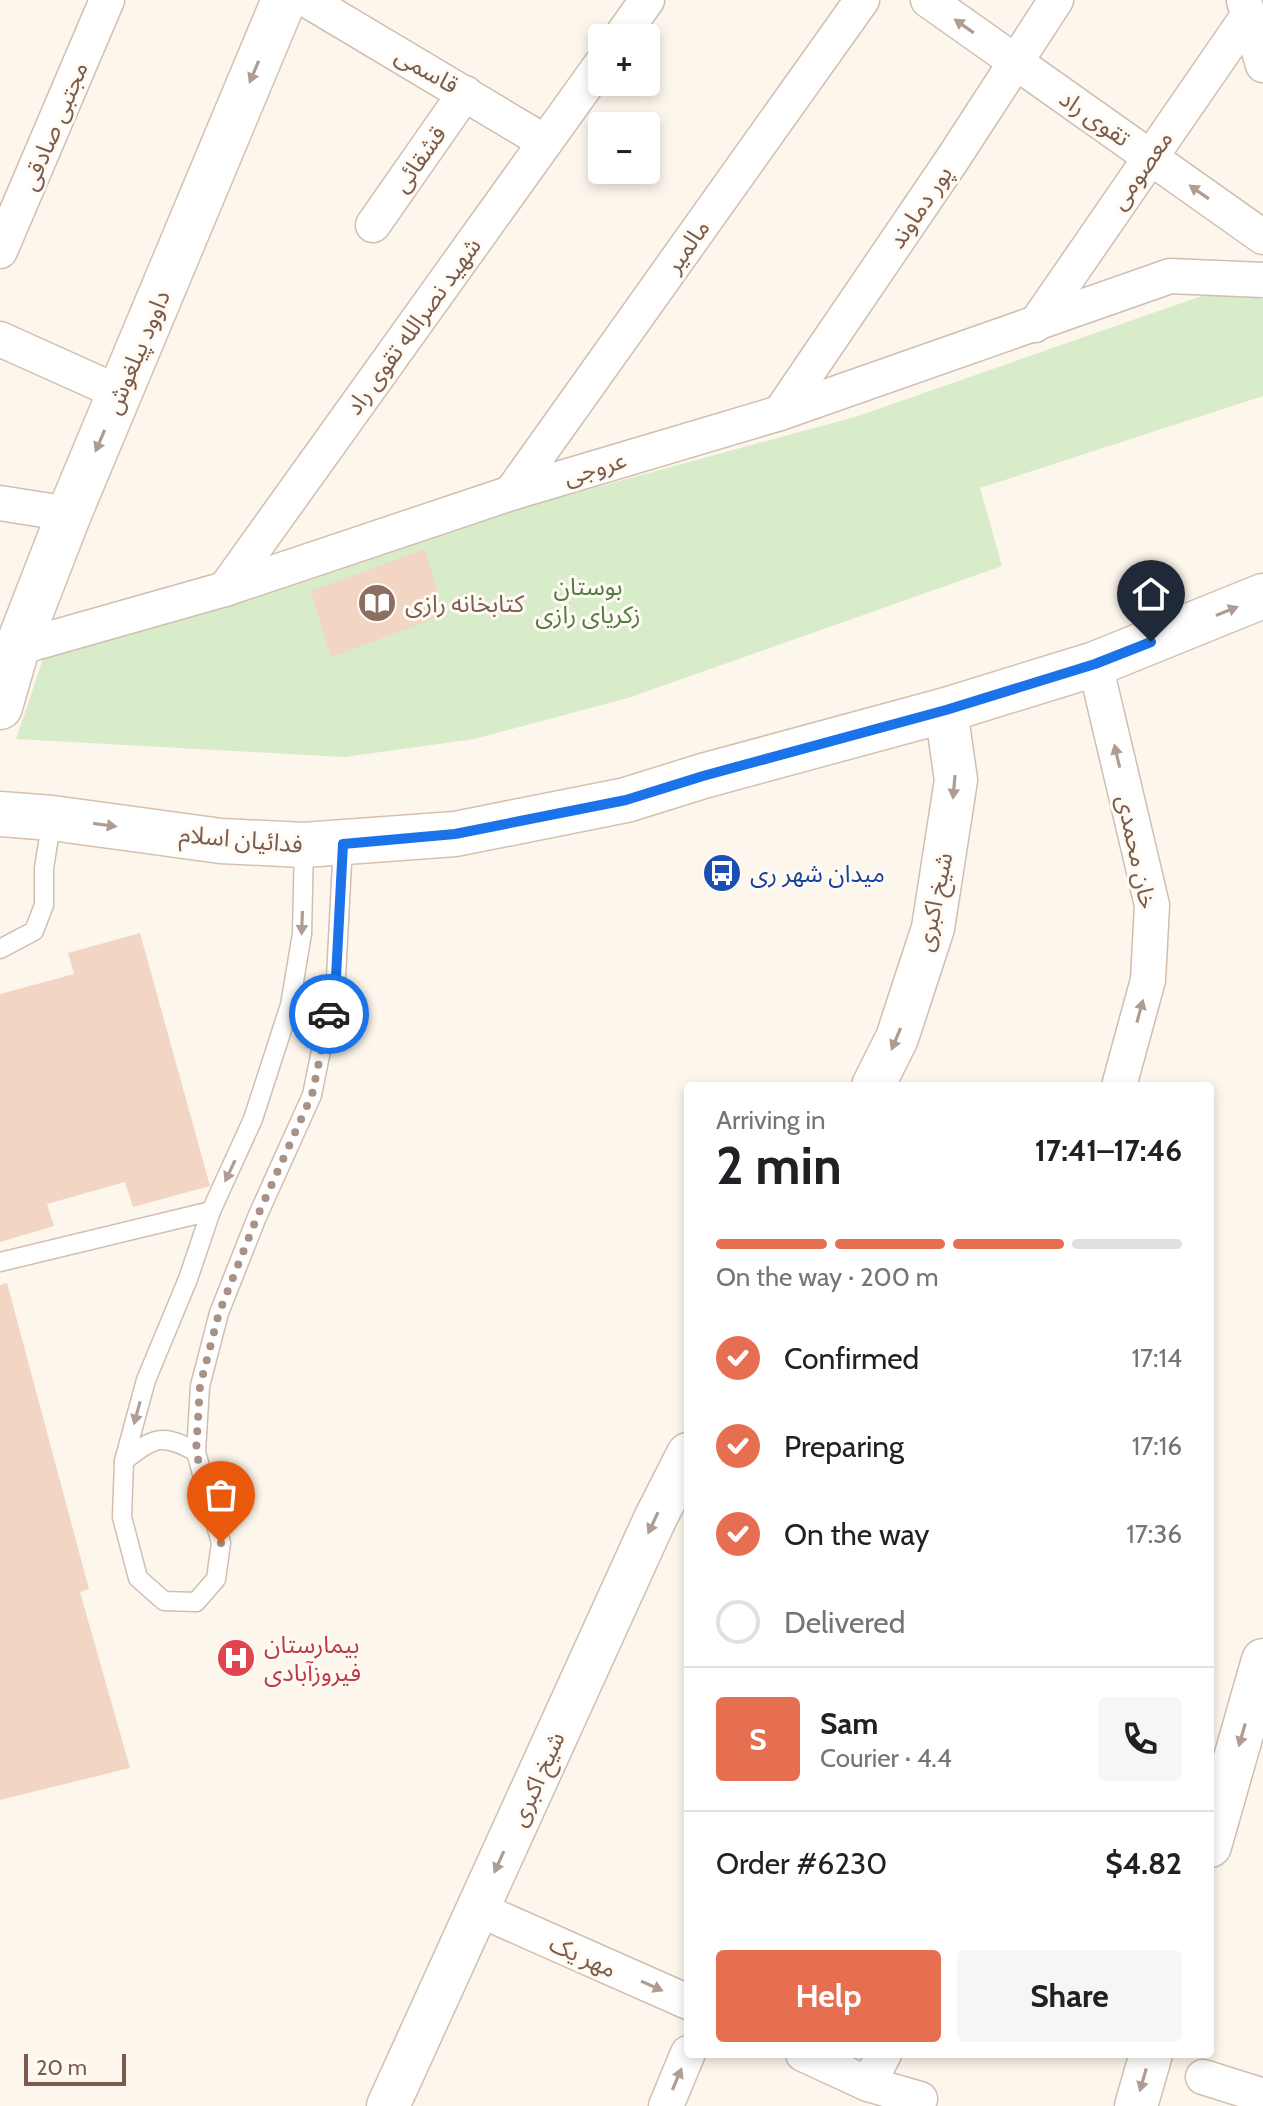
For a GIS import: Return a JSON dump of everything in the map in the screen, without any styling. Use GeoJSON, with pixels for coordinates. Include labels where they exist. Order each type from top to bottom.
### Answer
{"type":"FeatureCollection","features":[{"type":"Feature","properties":{"kind":"main road","name":"داوود پیلغوش"},"geometry":{"type":"LineString","coordinates":[[0,707],[17,648],[69,514],[284,0]]}},
{"type":"Feature","properties":{"kind":"main road","name":"فدائیان اسلام"},"geometry":{"type":"LineString","coordinates":[[15,811],[221,841],[323,844],[455,834],[626,800],[946,710],[1095,664],[1263,596]]}},
{"type":"Feature","properties":{"kind":"street","name":"مجتبی صادقی"},"geometry":{"type":"LineString","coordinates":[[0,251],[107,0]]}},
{"type":"Feature","properties":{"kind":"street","name":"قاسمی"},"geometry":{"type":"LineString","coordinates":[[307,0],[545,142]]}},
{"type":"Feature","properties":{"kind":"street"},"geometry":{"type":"LineString","coordinates":[[630,24],[647,0]]}},
{"type":"Feature","properties":{"kind":"street","name":"مالمیر"},"geometry":{"type":"LineString","coordinates":[[511,493],[862,0]]}},
{"type":"Feature","properties":{"kind":"street","name":"تقوی راد"},"geometry":{"type":"LineString","coordinates":[[928,0],[1263,237]]}},
{"type":"Feature","properties":{"kind":"street","name":"پور دماوند"},"geometry":{"type":"LineString","coordinates":[[780,413],[952,160],[1056,0]]}},
{"type":"Feature","properties":{"kind":"street"},"geometry":{"type":"LineString","coordinates":[[1246,8],[1263,65]]}},
{"type":"Feature","properties":{"kind":"street","name":"معصومی"},"geometry":{"type":"LineString","coordinates":[[1035,325],[1151,157],[1246,8]]}},
{"type":"Feature","properties":{"kind":"street","name":"شهید نصرالله تقوی راد"},"geometry":{"type":"LineString","coordinates":[[225,589],[588,82]]}},
{"type":"Feature","properties":{"kind":"street","name":"قشقائی"},"geometry":{"type":"LineString","coordinates":[[373,225],[465,93]]}},
{"type":"Feature","properties":{"kind":"street","name":"عروجی"},"geometry":{"type":"LineString","coordinates":[[17,648],[225,589],[511,493],[780,413],[1170,276],[1263,280]]}},
{"type":"Feature","properties":{"kind":"street"},"geometry":{"type":"LineString","coordinates":[[0,339],[120,393]]}},
{"type":"Feature","properties":{"kind":"street"},"geometry":{"type":"LineString","coordinates":[[0,503],[69,514]]}},
{"type":"Feature","properties":{"kind":"street","name":"خان محمدی"},"geometry":{"type":"LineString","coordinates":[[1095,664],[1152,905],[1148,980],[1120,1082]]}},
{"type":"Feature","properties":{"kind":"street","name":"شیخ اکبری"},"geometry":{"type":"LineString","coordinates":[[875,1082],[897,1038],[933,928],[956,780],[946,710]]}},
{"type":"Feature","properties":{"kind":"street","name":"شیخ اکبری"},"geometry":{"type":"LineString","coordinates":[[388,2106],[655,1519],[684,1462]]}},
{"type":"Feature","properties":{"kind":"street"},"geometry":{"type":"LineString","coordinates":[[1214,1832],[1263,1660]]}},
{"type":"Feature","properties":{"kind":"street","name":"مهر یک"},"geometry":{"type":"LineString","coordinates":[[478,1909],[684,2000]]}},
{"type":"Feature","properties":{"kind":"street"},"geometry":{"type":"LineString","coordinates":[[666,2106],[686,2058]]}},
{"type":"Feature","properties":{"kind":"street"},"geometry":{"type":"LineString","coordinates":[[812,2058],[868,2084],[918,2102]]}},
{"type":"Feature","properties":{"kind":"street"},"geometry":{"type":"LineString","coordinates":[[868,2084],[882,2058]]}},
{"type":"Feature","properties":{"kind":"street"},"geometry":{"type":"LineString","coordinates":[[1136,2106],[1150,2058]]}},
{"type":"Feature","properties":{"kind":"street"},"geometry":{"type":"LineString","coordinates":[[1203,2077],[1258,2091]]}},
{"type":"Feature","properties":{"kind":"lane"},"geometry":{"type":"LineString","coordinates":[[0,949],[34,931],[44,905],[44,868],[15,811]]}},
{"type":"Feature","properties":{"kind":"lane"},"geometry":{"type":"LineString","coordinates":[[323,844],[336,977],[312,1095],[257,1217],[219,1313],[200,1386],[196,1452],[221,1543],[216,1579],[196,1602],[164,1601],[138,1578],[122,1517],[124,1461],[146,1380],[188,1279],[211,1211],[253,1119],[290,1005],[302,934],[323,844]]}},
{"type":"Feature","properties":{"kind":"lane"},"geometry":{"type":"LineString","coordinates":[[0,1262],[211,1211]]}},
{"type":"Feature","properties":{"kind":"lane"},"geometry":{"type":"LineString","coordinates":[[124,1461],[147,1442],[175,1440],[196,1452]]}},
{"type":"Feature","properties":{"kind":"green space","name":"بوستان زکریای رازی"},"geometry":{"type":"Polygon","coordinates":[[[1216,291],[1263,299],[1263,396],[980,488],[1002,566],[628,698],[474,739],[345,757],[16,739],[46,650],[546,501],[858,416],[1216,291]]]}},
{"type":"Feature","properties":{"kind":"building","name":"کتابخانه رازی"},"geometry":{"type":"Polygon","coordinates":[[[425,549],[444,615],[331,657],[311,591],[425,549]]]}},
{"type":"Feature","properties":{"kind":"building"},"geometry":{"type":"Polygon","coordinates":[[[140,933],[210,1186],[133,1207],[125,1182],[47,1204],[54,1226],[0,1242],[0,994],[74,974],[68,953],[140,933]]]}},
{"type":"Feature","properties":{"kind":"building"},"geometry":{"type":"Polygon","coordinates":[[[7,1283],[89,1589],[80,1592],[130,1768],[0,1800],[0,1285],[7,1283]]]}},
{"type":"Feature","properties":{"kind":"way so far"},"geometry":{"type":"LineString","coordinates":[[221,1543],[196,1452],[200,1386],[219,1313],[257,1217],[312,1095],[329,1014]]}},
{"type":"Feature","properties":{"kind":"place","name":"کتابخانه رازی"},"geometry":{"type":"Point","coordinates":[377,603]}},
{"type":"Feature","properties":{"kind":"place","name":"میدان شهر ری"},"geometry":{"type":"Point","coordinates":[722,873]}},
{"type":"Feature","properties":{"kind":"place","name":"بیمارستان فیروزآبادی"},"geometry":{"type":"Point","coordinates":[236,1658]}},
{"type":"Feature","properties":{"kind":"route"},"geometry":{"type":"LineString","coordinates":[[329,1014],[336,977],[343,844],[455,834],[626,800],[946,710],[1095,664],[1151,642]]}}]}
